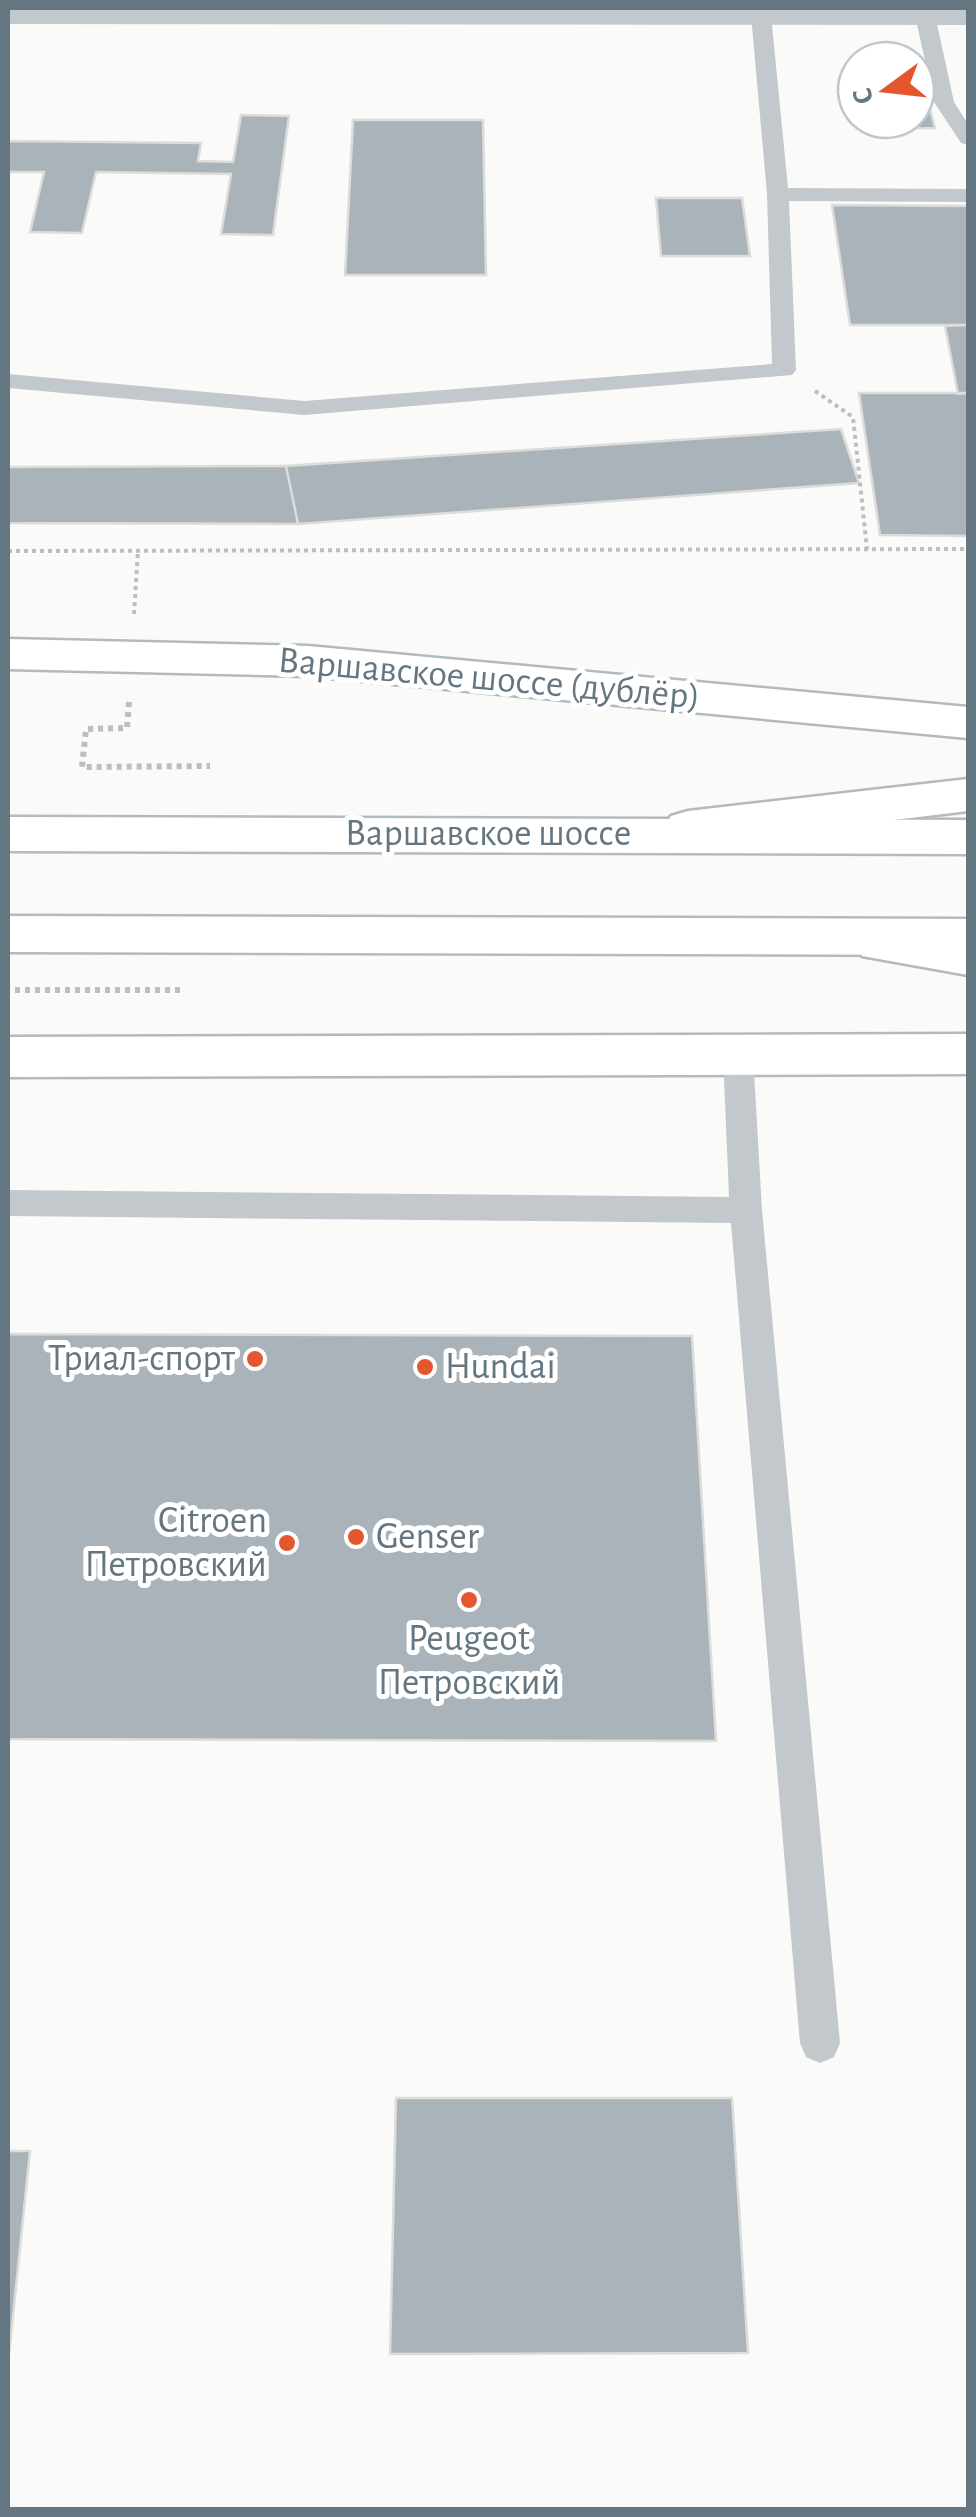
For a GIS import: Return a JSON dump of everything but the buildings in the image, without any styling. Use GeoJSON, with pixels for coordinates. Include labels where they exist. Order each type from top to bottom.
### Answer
{"type":"FeatureCollection","features":[{"type":"Feature","properties":{"kind":"main road","name":"Варшавское шоссе (дублёр)"},"geometry":{"type":"LineString","coordinates":[[8,654],[308,661],[968,723]]}},
{"type":"Feature","properties":{"kind":"main road"},"geometry":{"type":"LineString","coordinates":[[635,834],[968,796]]}},
{"type":"Feature","properties":{"kind":"main road","name":"Варшавское шоссе"},"geometry":{"type":"LineString","coordinates":[[8,834],[968,838]]}},
{"type":"Feature","properties":{"kind":"main road"},"geometry":{"type":"LineString","coordinates":[[8,934],[968,936]]}},
{"type":"Feature","properties":{"kind":"main road"},"geometry":{"type":"LineString","coordinates":[[847,937],[968,957]]}},
{"type":"Feature","properties":{"kind":"main road"},"geometry":{"type":"LineString","coordinates":[[8,1057],[968,1054]]}},
{"type":"Feature","properties":{"kind":"street"},"geometry":{"type":"LineString","coordinates":[[8,14],[108,11],[968,15]]}},
{"type":"Feature","properties":{"kind":"lane"},"geometry":{"type":"LineString","coordinates":[[8,380],[304,408],[784,370],[778,194],[761,15]]}},
{"type":"Feature","properties":{"kind":"lane"},"geometry":{"type":"LineString","coordinates":[[925,15],[944,102],[968,139]]}},
{"type":"Feature","properties":{"kind":"lane"},"geometry":{"type":"LineString","coordinates":[[944,102],[968,102]]}},
{"type":"Feature","properties":{"kind":"lane"},"geometry":{"type":"LineString","coordinates":[[778,194],[968,195]]}},
{"type":"Feature","properties":{"kind":"lane"},"geometry":{"type":"LineString","coordinates":[[738,1055],[746,1210],[820,2043]]}},
{"type":"Feature","properties":{"kind":"lane"},"geometry":{"type":"LineString","coordinates":[[8,1204],[746,1210]]}},
{"type":"Feature","properties":{"kind":"path"},"geometry":{"type":"LineString","coordinates":[[784,370],[852,418],[867,549]]}},
{"type":"Feature","properties":{"kind":"path"},"geometry":{"type":"LineString","coordinates":[[8,551],[968,549]]}},
{"type":"Feature","properties":{"kind":"path"},"geometry":{"type":"LineString","coordinates":[[99,767],[210,766]]}},
{"type":"Feature","properties":{"kind":"path"},"geometry":{"type":"LineString","coordinates":[[15,990],[182,990]]}},
{"type":"Feature","properties":{"kind":"place","name":"Триал-спорт"},"geometry":{"type":"Point","coordinates":[255,1359]}},
{"type":"Feature","properties":{"kind":"place","name":"Hundai"},"geometry":{"type":"Point","coordinates":[425,1367]}},
{"type":"Feature","properties":{"kind":"place","name":"Genser"},"geometry":{"type":"Point","coordinates":[356,1537]}},
{"type":"Feature","properties":{"kind":"place","name":"Citroen Петровский"},"geometry":{"type":"Point","coordinates":[287,1543]}},
{"type":"Feature","properties":{"kind":"place","name":"Peugeot Петровский"},"geometry":{"type":"Point","coordinates":[469,1600]}}]}
